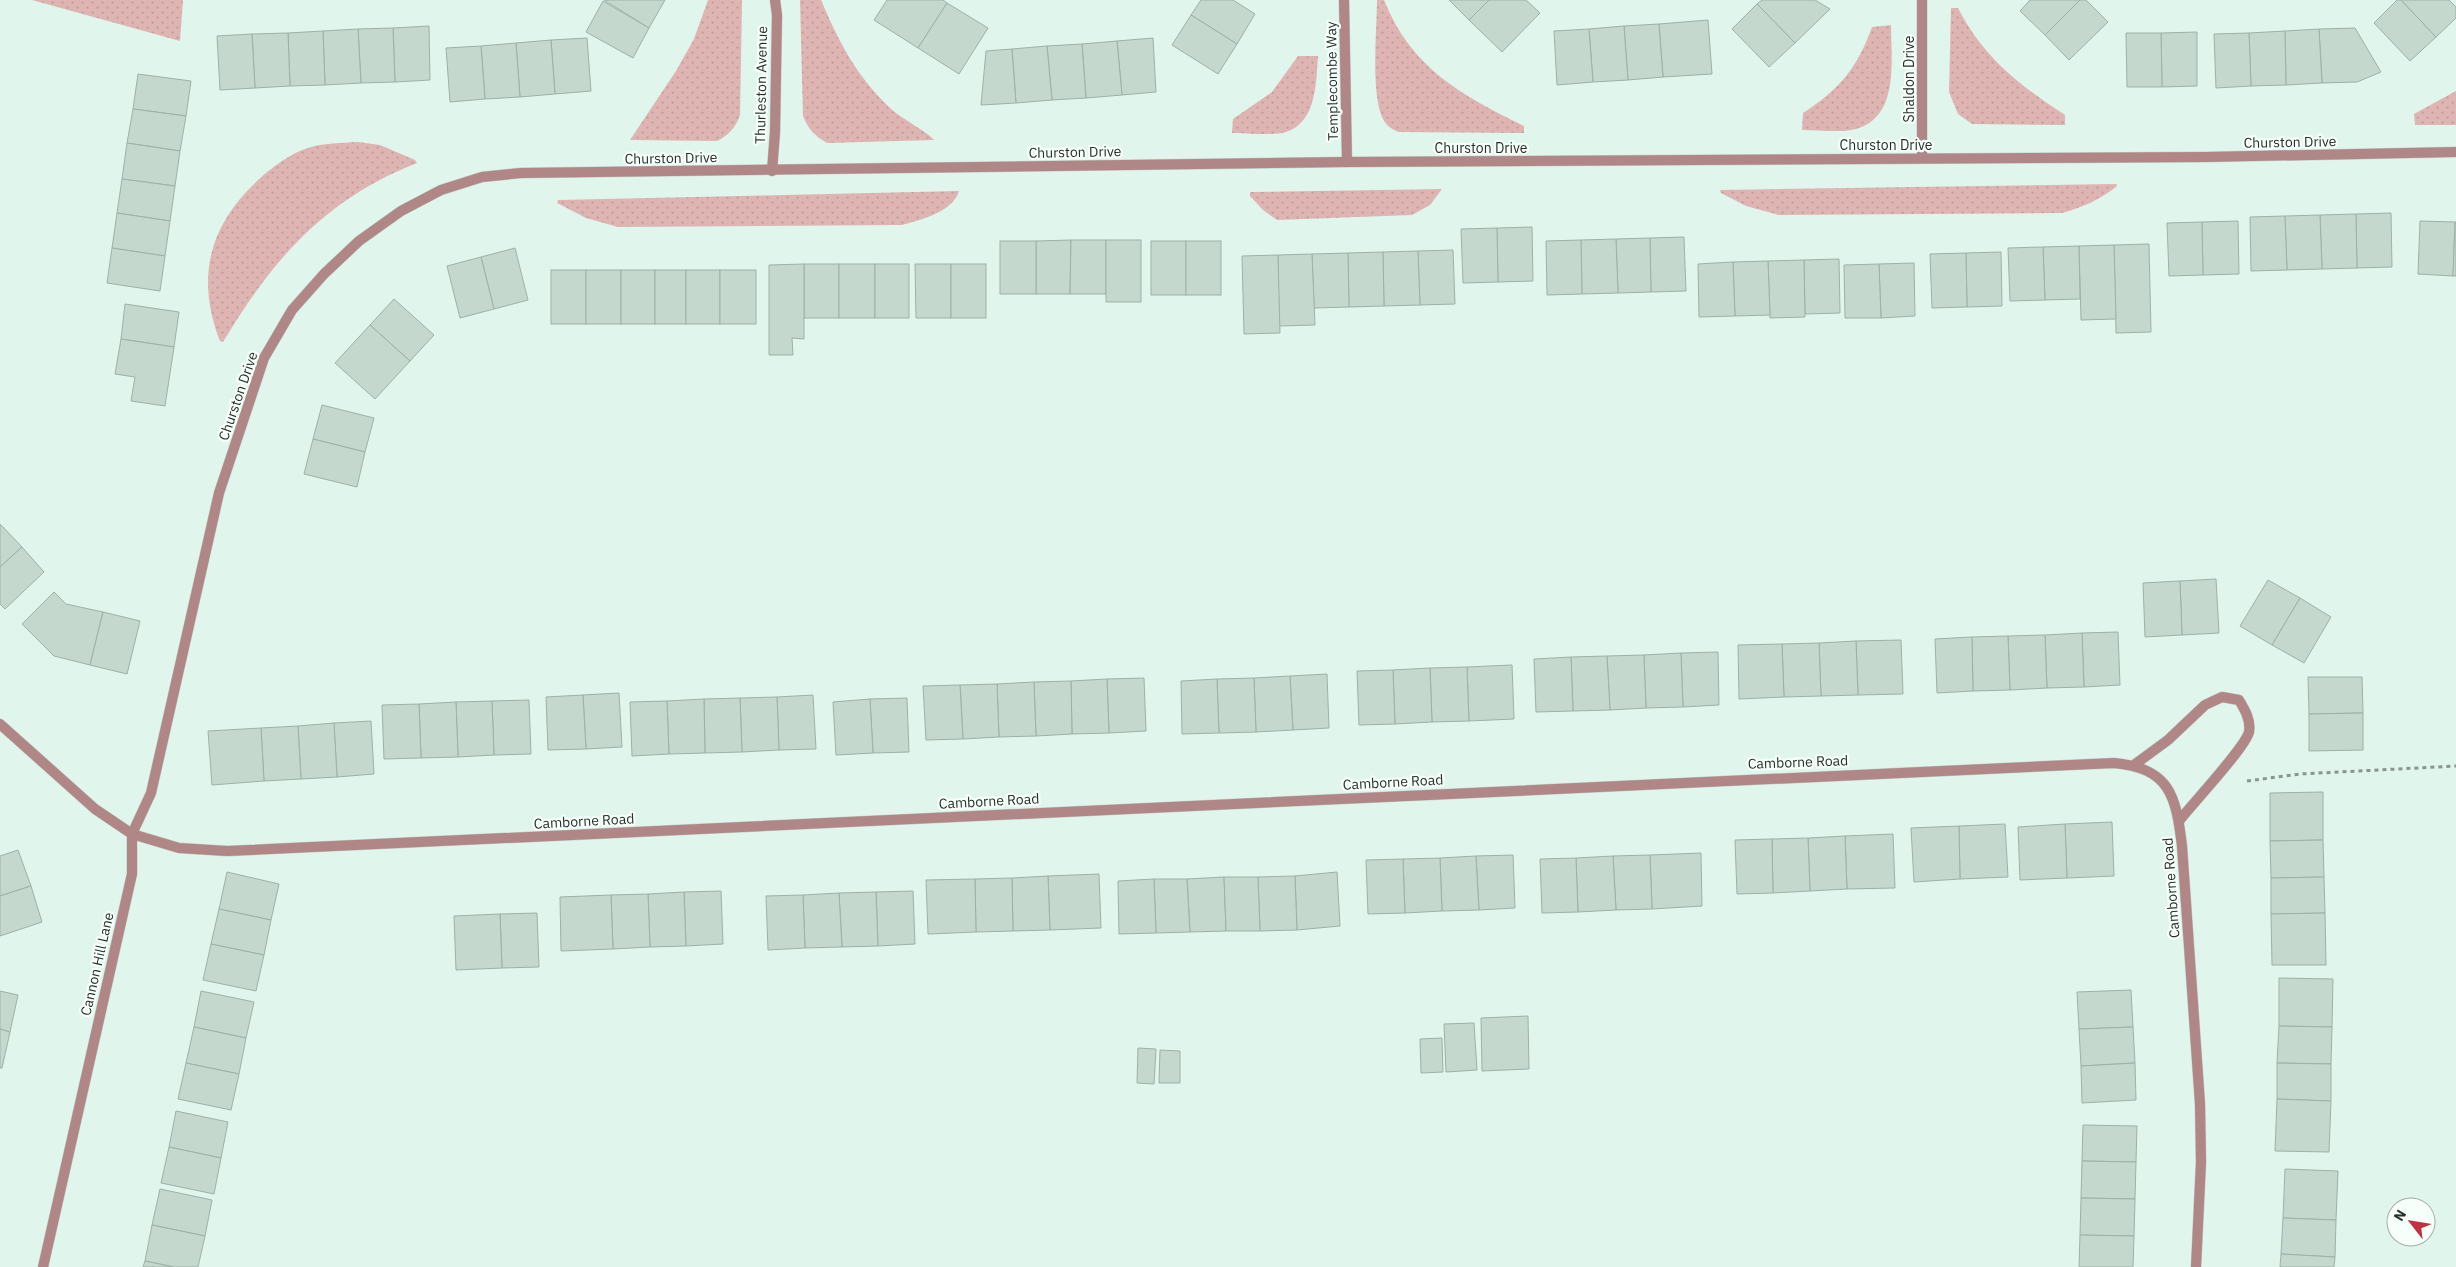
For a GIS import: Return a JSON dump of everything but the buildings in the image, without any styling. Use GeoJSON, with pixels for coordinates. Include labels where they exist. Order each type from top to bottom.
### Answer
{"type":"FeatureCollection","features":[{"type":"Feature","properties":{"kind":"street","name":"Thurleston Avenue"},"geometry":{"type":"LineString","coordinates":[[772,171],[775,123],[775,0]]}},
{"type":"Feature","properties":{"kind":"street","name":"Templecombe Way"},"geometry":{"type":"LineString","coordinates":[[1344,0],[1347,162]]}},
{"type":"Feature","properties":{"kind":"street","name":"Shaldon Drive"},"geometry":{"type":"LineString","coordinates":[[1922,0],[1922,158]]}},
{"type":"Feature","properties":{"kind":"street","name":"Churston Drive"},"geometry":{"type":"LineString","coordinates":[[132,834],[151,792],[219,493],[264,358],[292,310],[324,274],[359,242],[401,211],[441,190],[482,177],[521,173],[1347,162],[2197,157],[2456,152]]}},
{"type":"Feature","properties":{"kind":"street"},"geometry":{"type":"LineString","coordinates":[[2134,765],[2168,740],[2205,704],[2222,696],[2239,700],[2248,715],[2248,733],[2240,749],[2179,820]]}},
{"type":"Feature","properties":{"kind":"street"},"geometry":{"type":"LineString","coordinates":[[0,724],[95,809],[132,834]]}},
{"type":"Feature","properties":{"kind":"street","name":"Camborne Road"},"geometry":{"type":"LineString","coordinates":[[132,834],[179,848],[227,851],[1727,779],[2114,762],[2134,765],[2150,771],[2169,789],[2179,820],[2200,1104],[2201,1162],[2196,1267]]}},
{"type":"Feature","properties":{"kind":"street","name":"Cannon Hill Lane"},"geometry":{"type":"LineString","coordinates":[[43,1267],[132,874],[132,834]]}},
{"type":"Feature","properties":{"kind":"path"},"geometry":{"type":"LineString","coordinates":[[2207,786],[2300,774],[2456,766]]}},
{"type":"Feature","properties":{"kind":"shaded area"},"geometry":{"type":"Polygon","coordinates":[[[32,0],[183,0],[180,41],[32,0]]]}},
{"type":"Feature","properties":{"kind":"shaded area"},"geometry":{"type":"Polygon","coordinates":[[[708,0],[742,0],[740,115],[736,123],[732,130],[717,141],[630,140],[676,71],[694,39],[708,0]]]}},
{"type":"Feature","properties":{"kind":"shaded area"},"geometry":{"type":"Polygon","coordinates":[[[800,0],[821,0],[841,44],[857,70],[877,95],[894,111],[934,140],[827,143],[812,132],[803,116],[800,0]]]}},
{"type":"Feature","properties":{"kind":"shaded area"},"geometry":{"type":"Polygon","coordinates":[[[1377,0],[1384,0],[1395,24],[1408,44],[1440,77],[1479,103],[1524,126],[1524,133],[1399,132],[1389,127],[1384,121],[1377,96],[1375,62],[1377,0]]]}},
{"type":"Feature","properties":{"kind":"shaded area"},"geometry":{"type":"Polygon","coordinates":[[[1951,8],[1958,8],[1979,41],[2004,69],[2033,93],[2065,115],[2065,125],[1972,124],[1958,114],[1949,92],[1951,8]]]}},
{"type":"Feature","properties":{"kind":"shaded area"},"geometry":{"type":"Polygon","coordinates":[[[1891,25],[1892,70],[1886,100],[1880,112],[1870,122],[1856,129],[1836,131],[1802,130],[1803,113],[1827,95],[1846,76],[1854,66],[1872,27],[1891,25]]]}},
{"type":"Feature","properties":{"kind":"shaded area"},"geometry":{"type":"Polygon","coordinates":[[[1298,56],[1318,56],[1313,100],[1304,120],[1296,127],[1281,133],[1232,133],[1233,119],[1272,92],[1298,56]]]}},
{"type":"Feature","properties":{"kind":"shaded area"},"geometry":{"type":"Polygon","coordinates":[[[2456,91],[2456,125],[2415,125],[2414,114],[2456,91]]]}},
{"type":"Feature","properties":{"kind":"shaded area"},"geometry":{"type":"Polygon","coordinates":[[[358,142],[380,145],[415,160],[417,163],[384,178],[355,195],[328,214],[304,235],[261,284],[223,342],[220,341],[209,296],[208,275],[217,235],[227,217],[240,199],[257,181],[274,166],[287,158],[314,146],[358,142]]]}},
{"type":"Feature","properties":{"kind":"shaded area"},"geometry":{"type":"Polygon","coordinates":[[[2117,184],[2110,192],[2084,206],[2062,213],[1779,215],[1746,206],[1721,193],[1720,190],[2117,184]]]}},
{"type":"Feature","properties":{"kind":"shaded area"},"geometry":{"type":"Polygon","coordinates":[[[1442,189],[1430,205],[1412,215],[1277,220],[1263,210],[1250,196],[1250,192],[1442,189]]]}},
{"type":"Feature","properties":{"kind":"shaded area"},"geometry":{"type":"Polygon","coordinates":[[[959,191],[956,198],[943,210],[926,218],[902,225],[618,227],[586,218],[557,203],[558,200],[959,191]]]}}]}
